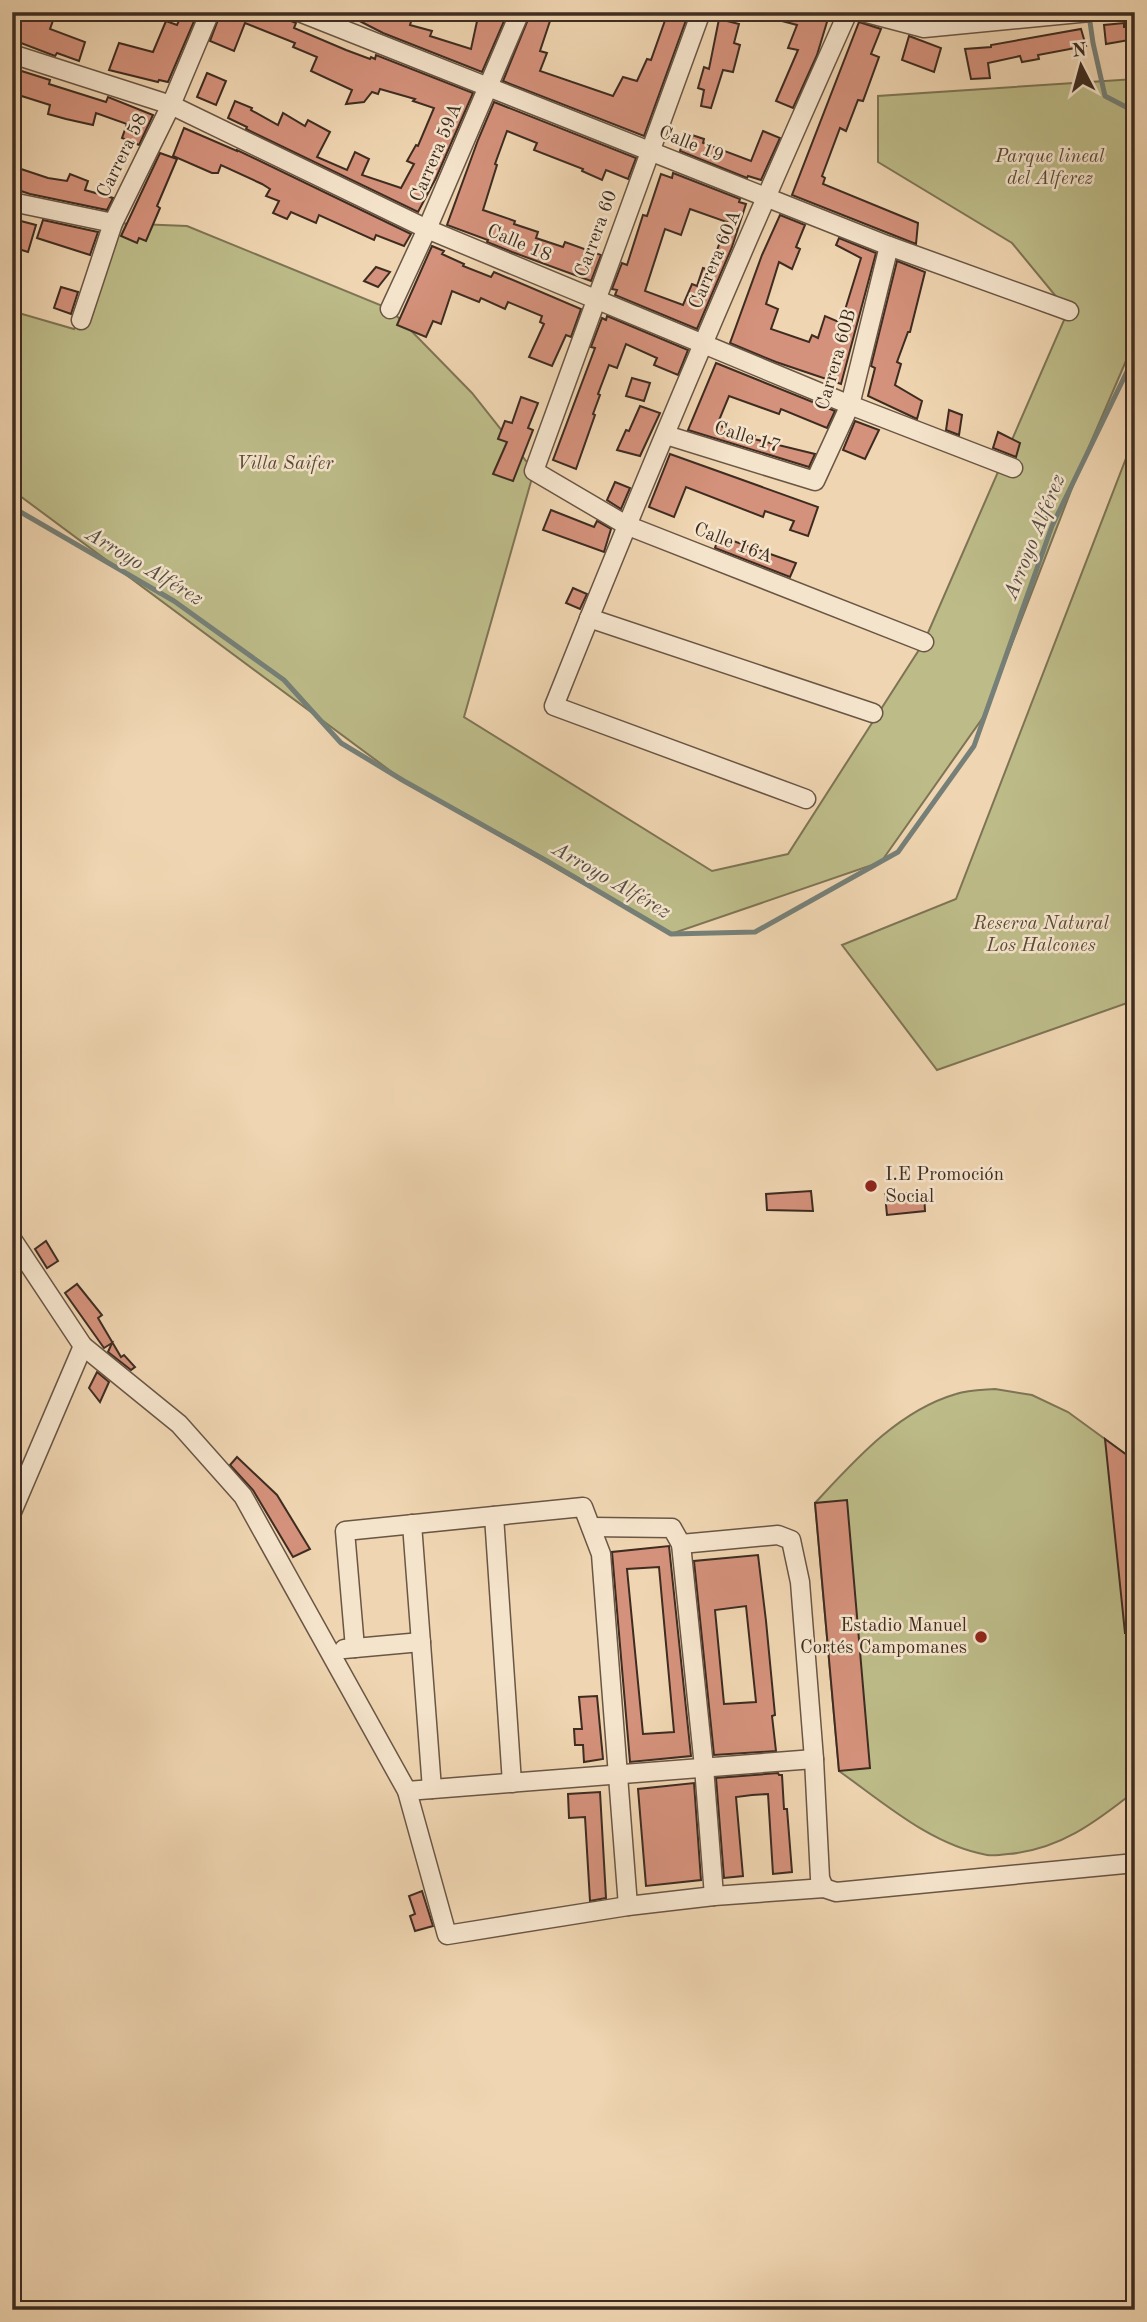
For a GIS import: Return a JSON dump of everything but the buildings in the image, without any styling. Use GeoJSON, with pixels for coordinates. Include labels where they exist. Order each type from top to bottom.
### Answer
{"type":"FeatureCollection","features":[{"type":"Feature","properties":{"kind":"street","name":"Carrera 58"},"geometry":{"type":"LineString","coordinates":[[81,320],[113,223],[171,105],[210,12]]}},
{"type":"Feature","properties":{"kind":"street","name":"Calle 19"},"geometry":{"type":"LineString","coordinates":[[299,12],[765,198],[1069,311]]}},
{"type":"Feature","properties":{"kind":"street","name":"Carrera 59A"},"geometry":{"type":"LineString","coordinates":[[390,309],[520,12]]}},
{"type":"Feature","properties":{"kind":"street","name":"Carrera 60"},"geometry":{"type":"LineString","coordinates":[[534,471],[701,12]]}},
{"type":"Feature","properties":{"kind":"street","name":"Carrera 60A"},"geometry":{"type":"LineString","coordinates":[[806,799],[554,706],[703,342],[848,12]]}},
{"type":"Feature","properties":{"kind":"street"},"geometry":{"type":"LineString","coordinates":[[863,12],[925,28],[1083,13]]}},
{"type":"Feature","properties":{"kind":"street"},"geometry":{"type":"LineString","coordinates":[[919,12],[928,19],[952,26]]}},
{"type":"Feature","properties":{"kind":"street","name":"Calle 18"},"geometry":{"type":"LineString","coordinates":[[12,54],[171,105],[427,229],[850,405],[1013,468]]}},
{"type":"Feature","properties":{"kind":"street"},"geometry":{"type":"LineString","coordinates":[[12,202],[113,223]]}},
{"type":"Feature","properties":{"kind":"street","name":"Carrera 60B"},"geometry":{"type":"LineString","coordinates":[[816,481],[850,405],[889,246]]}},
{"type":"Feature","properties":{"kind":"street","name":"Calle 17"},"geometry":{"type":"LineString","coordinates":[[666,435],[816,481]]}},
{"type":"Feature","properties":{"kind":"street","name":"Calle 16A"},"geometry":{"type":"LineString","coordinates":[[534,471],[626,525],[924,642]]}},
{"type":"Feature","properties":{"kind":"street"},"geometry":{"type":"LineString","coordinates":[[589,618],[873,713]]}},
{"type":"Feature","properties":{"kind":"street"},"geometry":{"type":"LineString","coordinates":[[12,1239],[83,1346],[179,1424],[243,1496],[407,1791],[447,1935],[628,1906],[714,1896],[824,1888],[836,1892],[1135,1863]]}},
{"type":"Feature","properties":{"kind":"street"},"geometry":{"type":"LineString","coordinates":[[12,1512],[83,1346]]}},
{"type":"Feature","properties":{"kind":"street"},"geometry":{"type":"LineString","coordinates":[[355,1648],[345,1531],[583,1507],[601,1554],[628,1906]]}},
{"type":"Feature","properties":{"kind":"street"},"geometry":{"type":"LineString","coordinates":[[494,1516],[512,1783]]}},
{"type":"Feature","properties":{"kind":"street"},"geometry":{"type":"LineString","coordinates":[[412,1524],[432,1789]]}},
{"type":"Feature","properties":{"kind":"street"},"geometry":{"type":"LineString","coordinates":[[591,1527],[671,1528],[681,1544],[714,1896]]}},
{"type":"Feature","properties":{"kind":"street"},"geometry":{"type":"LineString","coordinates":[[681,1544],[778,1535],[791,1540],[800,1582],[820,1878],[824,1888]]}},
{"type":"Feature","properties":{"kind":"street"},"geometry":{"type":"LineString","coordinates":[[329,1651],[421,1642]]}},
{"type":"Feature","properties":{"kind":"street"},"geometry":{"type":"LineString","coordinates":[[407,1791],[814,1759]]}},
{"type":"Feature","properties":{"kind":"green space"},"geometry":{"type":"Polygon","coordinates":[[[1135,79],[1135,340],[1079,470],[984,716],[881,862],[671,934],[404,781],[12,490],[12,311],[74,329],[81,320],[113,223],[187,226],[390,309],[472,393],[534,471],[464,717],[712,871],[788,854],[924,642],[1068,311],[1012,243],[878,162],[878,96],[1135,79]]]}},
{"type":"Feature","properties":{"kind":"green space","name":"Reserva Natural Los Halcones"},"geometry":{"type":"Polygon","coordinates":[[[1135,435],[1135,956],[1130,1002],[937,1070],[842,945],[956,899],[1135,435]]]}},
{"type":"Feature","properties":{"kind":"green space","name":"Estadio Manuel Cortés Campomanes"},"geometry":{"type":"Polygon","coordinates":[[[995,1389],[1032,1395],[1068,1412],[1135,1461],[1135,1791],[1091,1824],[1044,1847],[1003,1855],[987,1855],[966,1850],[927,1832],[839,1771],[815,1503],[879,1439],[915,1412],[956,1394],[995,1389]]]}},
{"type":"Feature","properties":{"kind":"waterway"},"geometry":{"type":"LineString","coordinates":[[1089,15],[1105,96],[1126,107],[1135,102]]}},
{"type":"Feature","properties":{"kind":"waterway","name":"Arroyo Alférez"},"geometry":{"type":"LineString","coordinates":[[12,507],[174,601],[284,680],[341,743],[671,934],[755,932],[898,852],[974,746],[1052,526],[1135,355]]}},
{"type":"Feature","properties":{"kind":"place","name":"I.E Promoción Social"},"geometry":{"type":"Point","coordinates":[871,1186]}},
{"type":"Feature","properties":{"kind":"place","name":"Estadio Manuel Cortés Campomanes"},"geometry":{"type":"Point","coordinates":[981,1637]}},
{"type":"Feature","properties":{"kind":"park label","name":"Parque lineal del Alferez"},"geometry":{"type":"Point","coordinates":[1050,168]}},
{"type":"Feature","properties":{"kind":"park label","name":"Villa Saifer"},"geometry":{"type":"Point","coordinates":[285,464]}}]}
